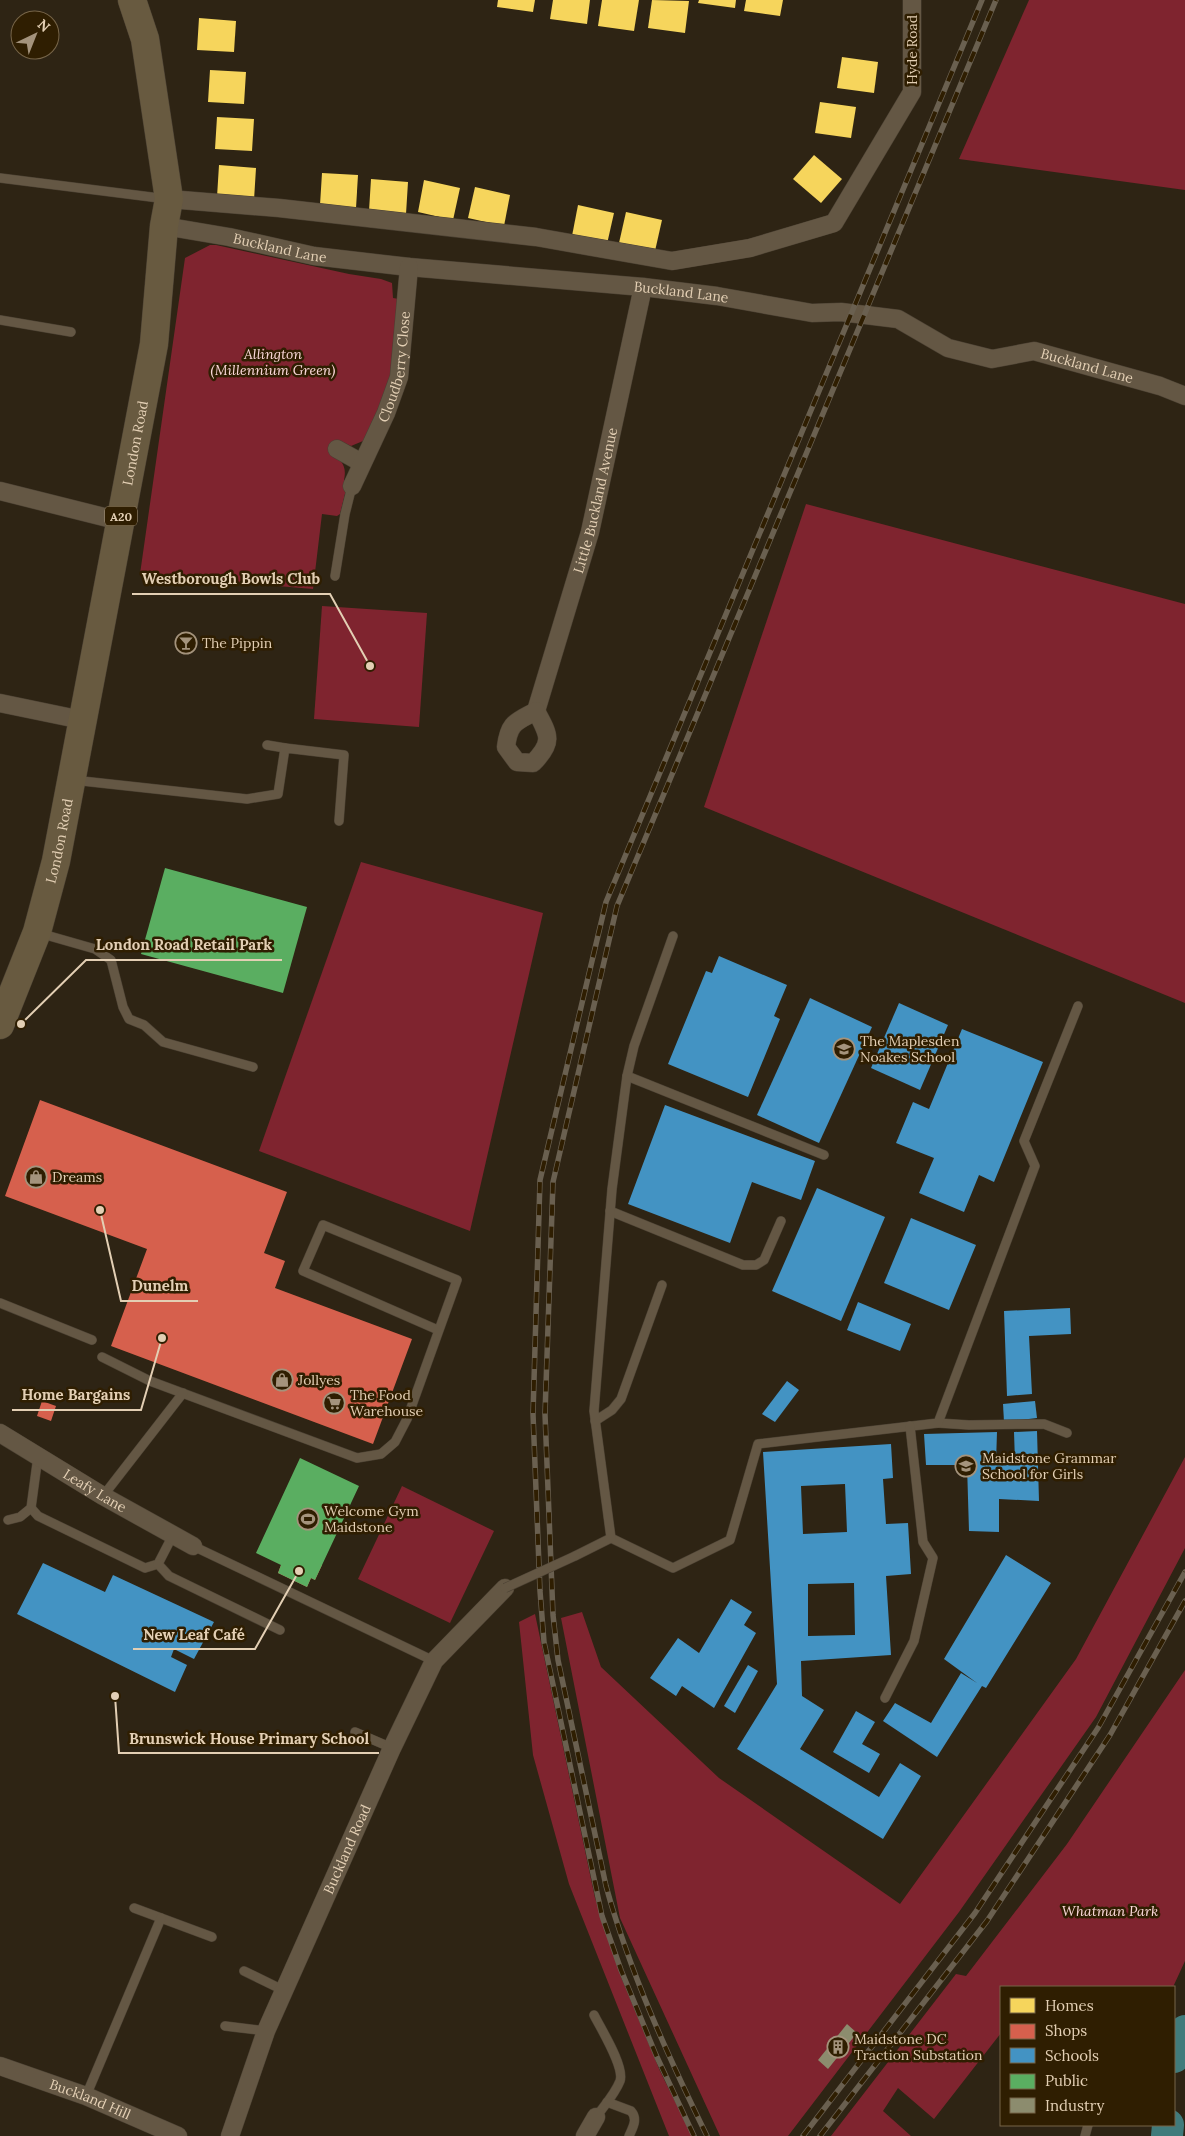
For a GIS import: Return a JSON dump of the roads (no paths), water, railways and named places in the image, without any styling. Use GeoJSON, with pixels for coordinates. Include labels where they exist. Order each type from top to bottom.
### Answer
{"type":"FeatureCollection","features":[{"type":"Feature","properties":{"kind":"main road","name":"London Road"},"geometry":{"type":"LineString","coordinates":[[0,1025],[36,932],[56,861],[154,344],[164,226],[170,199],[145,39],[132,0]]}},
{"type":"Feature","properties":{"kind":"street","name":"Hyde Road"},"geometry":{"type":"LineString","coordinates":[[170,199],[279,208],[536,237],[672,261],[750,248],[834,223],[912,92],[912,0]]}},
{"type":"Feature","properties":{"kind":"street","name":"Buckland Lane"},"geometry":{"type":"LineString","coordinates":[[164,226],[229,237],[314,256],[409,267],[642,287],[717,296],[812,312],[841,312],[898,319],[948,348],[992,360],[1034,351],[1160,386],[1185,396]]}},
{"type":"Feature","properties":{"kind":"street","name":"Cloudberry Close"},"geometry":{"type":"LineString","coordinates":[[352,486],[386,414],[399,377],[409,267]]}},
{"type":"Feature","properties":{"kind":"street","name":"Little Buckland Avenue"},"geometry":{"type":"LineString","coordinates":[[536,711],[590,532],[642,287]]}},
{"type":"Feature","properties":{"kind":"street"},"geometry":{"type":"LineString","coordinates":[[337,449],[362,463]]}},
{"type":"Feature","properties":{"kind":"street"},"geometry":{"type":"LineString","coordinates":[[0,490],[120,521]]}},
{"type":"Feature","properties":{"kind":"street"},"geometry":{"type":"LineString","coordinates":[[0,703],[82,720]]}},
{"type":"Feature","properties":{"kind":"street","name":"Leafy Lane"},"geometry":{"type":"LineString","coordinates":[[0,1433],[103,1496],[193,1546]]}},
{"type":"Feature","properties":{"kind":"street","name":"Buckland Road"},"geometry":{"type":"LineString","coordinates":[[230,2136],[266,2031],[392,1748],[434,1661],[505,1588]]}},
{"type":"Feature","properties":{"kind":"street","name":"Buckland Hill"},"geometry":{"type":"LineString","coordinates":[[0,2066],[86,2096],[178,2136]]}},
{"type":"Feature","properties":{"kind":"street"},"geometry":{"type":"LineString","coordinates":[[585,2136],[596,2117]]}},
{"type":"Feature","properties":{"kind":"lane"},"geometry":{"type":"LineString","coordinates":[[0,178],[170,199]]}},
{"type":"Feature","properties":{"kind":"lane"},"geometry":{"type":"LineString","coordinates":[[0,320],[71,332]]}},
{"type":"Feature","properties":{"kind":"lane","name":"Cloudberry Close"},"geometry":{"type":"LineString","coordinates":[[335,576],[345,514],[352,486]]}},
{"type":"Feature","properties":{"kind":"lane"},"geometry":{"type":"LineString","coordinates":[[268,745],[344,755],[339,822]]}},
{"type":"Feature","properties":{"kind":"lane"},"geometry":{"type":"LineString","coordinates":[[71,780],[248,799],[278,794],[285,748]]}},
{"type":"Feature","properties":{"kind":"lane"},"geometry":{"type":"LineString","coordinates":[[36,932],[94,949],[110,960],[123,1007],[129,1019],[144,1025],[163,1042],[253,1067]]}},
{"type":"Feature","properties":{"kind":"lane"},"geometry":{"type":"LineString","coordinates":[[610,1538],[594,1411],[610,1211],[627,1076],[634,1046],[673,936]]}},
{"type":"Feature","properties":{"kind":"lane"},"geometry":{"type":"LineString","coordinates":[[938,1423],[1035,1166],[1024,1141],[1078,1006]]}},
{"type":"Feature","properties":{"kind":"lane"},"geometry":{"type":"LineString","coordinates":[[627,1076],[824,1155]]}},
{"type":"Feature","properties":{"kind":"lane"},"geometry":{"type":"LineString","coordinates":[[610,1211],[743,1265],[756,1265],[764,1260],[780,1221]]}},
{"type":"Feature","properties":{"kind":"lane"},"geometry":{"type":"LineString","coordinates":[[102,1357],[150,1381],[356,1458],[381,1454],[395,1442],[407,1419],[457,1280],[323,1225],[303,1271],[438,1330]]}},
{"type":"Feature","properties":{"kind":"lane"},"geometry":{"type":"LineString","coordinates":[[596,1421],[612,1410],[620,1399],[662,1285]]}},
{"type":"Feature","properties":{"kind":"lane"},"geometry":{"type":"LineString","coordinates":[[0,1303],[92,1340]]}},
{"type":"Feature","properties":{"kind":"lane"},"geometry":{"type":"LineString","coordinates":[[103,1496],[183,1393]]}},
{"type":"Feature","properties":{"kind":"lane"},"geometry":{"type":"LineString","coordinates":[[610,1538],[673,1568],[730,1540],[758,1444],[938,1423],[969,1425],[1044,1424],[1067,1433]]}},
{"type":"Feature","properties":{"kind":"lane"},"geometry":{"type":"LineString","coordinates":[[885,1698],[914,1641],[933,1558],[923,1542],[910,1426]]}},
{"type":"Feature","properties":{"kind":"lane"},"geometry":{"type":"LineString","coordinates":[[8,1520],[20,1517],[31,1508],[38,1456]]}},
{"type":"Feature","properties":{"kind":"lane"},"geometry":{"type":"LineString","coordinates":[[31,1508],[38,1516],[145,1568],[158,1564],[173,1535]]}},
{"type":"Feature","properties":{"kind":"lane"},"geometry":{"type":"LineString","coordinates":[[505,1588],[610,1538]]}},
{"type":"Feature","properties":{"kind":"lane"},"geometry":{"type":"LineString","coordinates":[[193,1546],[434,1661]]}},
{"type":"Feature","properties":{"kind":"lane"},"geometry":{"type":"LineString","coordinates":[[158,1564],[169,1576],[280,1630]]}},
{"type":"Feature","properties":{"kind":"lane"},"geometry":{"type":"LineString","coordinates":[[355,1732],[392,1748]]}},
{"type":"Feature","properties":{"kind":"lane"},"geometry":{"type":"LineString","coordinates":[[134,1908],[212,1937]]}},
{"type":"Feature","properties":{"kind":"lane"},"geometry":{"type":"LineString","coordinates":[[86,2096],[161,1918]]}},
{"type":"Feature","properties":{"kind":"lane"},"geometry":{"type":"LineString","coordinates":[[244,1971],[285,1991]]}},
{"type":"Feature","properties":{"kind":"lane"},"geometry":{"type":"LineString","coordinates":[[594,2015],[620,2066],[621,2078],[596,2117]]}},
{"type":"Feature","properties":{"kind":"lane"},"geometry":{"type":"LineString","coordinates":[[225,2026],[266,2031]]}},
{"type":"Feature","properties":{"kind":"lane"},"geometry":{"type":"LineString","coordinates":[[607,2102],[631,2111],[634,2114],[634,2123],[629,2136]]}},
{"type":"Feature","properties":{"kind":"waterway"},"geometry":{"type":"LineString","coordinates":[[1175,2055],[1185,2031]]}},
{"type":"Feature","properties":{"kind":"waterway"},"geometry":{"type":"LineString","coordinates":[[1167,2136],[1168,2126]]}},
{"type":"Feature","properties":{"kind":"railway"},"geometry":{"type":"LineString","coordinates":[[694,2136],[656,2055],[621,1970],[602,1916],[544,1642],[540,1591],[533,1414],[540,1180],[606,902],[982,0]]}},
{"type":"Feature","properties":{"kind":"railway"},"geometry":{"type":"LineString","coordinates":[[707,2136],[651,2014],[626,1951],[606,1886],[558,1660],[553,1615],[545,1414],[553,1182],[617,906],[996,0]]}},
{"type":"Feature","properties":{"kind":"railway"},"geometry":{"type":"LineString","coordinates":[[803,2136],[975,1913],[1098,1728],[1185,1572]]}},
{"type":"Feature","properties":{"kind":"railway"},"geometry":{"type":"LineString","coordinates":[[820,2136],[987,1921],[1110,1735],[1185,1601]]}},
{"type":"Feature","properties":{"kind":"place","name":"The Pippin"},"geometry":{"type":"Point","coordinates":[186,643]}},
{"type":"Feature","properties":{"kind":"place","name":"Westborough Bowls Club"},"geometry":{"type":"Point","coordinates":[370,666]}},
{"type":"Feature","properties":{"kind":"place","name":"London Road Retail Park"},"geometry":{"type":"Point","coordinates":[21,1024]}},
{"type":"Feature","properties":{"kind":"place","name":"The Maplesden Noakes School"},"geometry":{"type":"Point","coordinates":[844,1049]}},
{"type":"Feature","properties":{"kind":"place","name":"Dreams"},"geometry":{"type":"Point","coordinates":[36,1177]}},
{"type":"Feature","properties":{"kind":"place","name":"Dunelm"},"geometry":{"type":"Point","coordinates":[100,1210]}},
{"type":"Feature","properties":{"kind":"place","name":"Home Bargains"},"geometry":{"type":"Point","coordinates":[162,1338]}},
{"type":"Feature","properties":{"kind":"place","name":"Jollyes"},"geometry":{"type":"Point","coordinates":[282,1380]}},
{"type":"Feature","properties":{"kind":"place","name":"The Food Warehouse"},"geometry":{"type":"Point","coordinates":[334,1403]}},
{"type":"Feature","properties":{"kind":"place","name":"Maidstone Grammar School for Girls"},"geometry":{"type":"Point","coordinates":[966,1466]}},
{"type":"Feature","properties":{"kind":"place","name":"Welcome Gym Maidstone"},"geometry":{"type":"Point","coordinates":[308,1519]}},
{"type":"Feature","properties":{"kind":"place","name":"New Leaf Café"},"geometry":{"type":"Point","coordinates":[299,1571]}},
{"type":"Feature","properties":{"kind":"place","name":"Brunswick House Primary School"},"geometry":{"type":"Point","coordinates":[115,1696]}},
{"type":"Feature","properties":{"kind":"place","name":"Maidstone DC Traction Substation"},"geometry":{"type":"Point","coordinates":[838,2047]}},
{"type":"Feature","properties":{"kind":"park label","name":"Allington (Millennium Green)"},"geometry":{"type":"Point","coordinates":[273,362]}},
{"type":"Feature","properties":{"kind":"park label","name":"Whatman Park"},"geometry":{"type":"Point","coordinates":[1110,1911]}}]}
